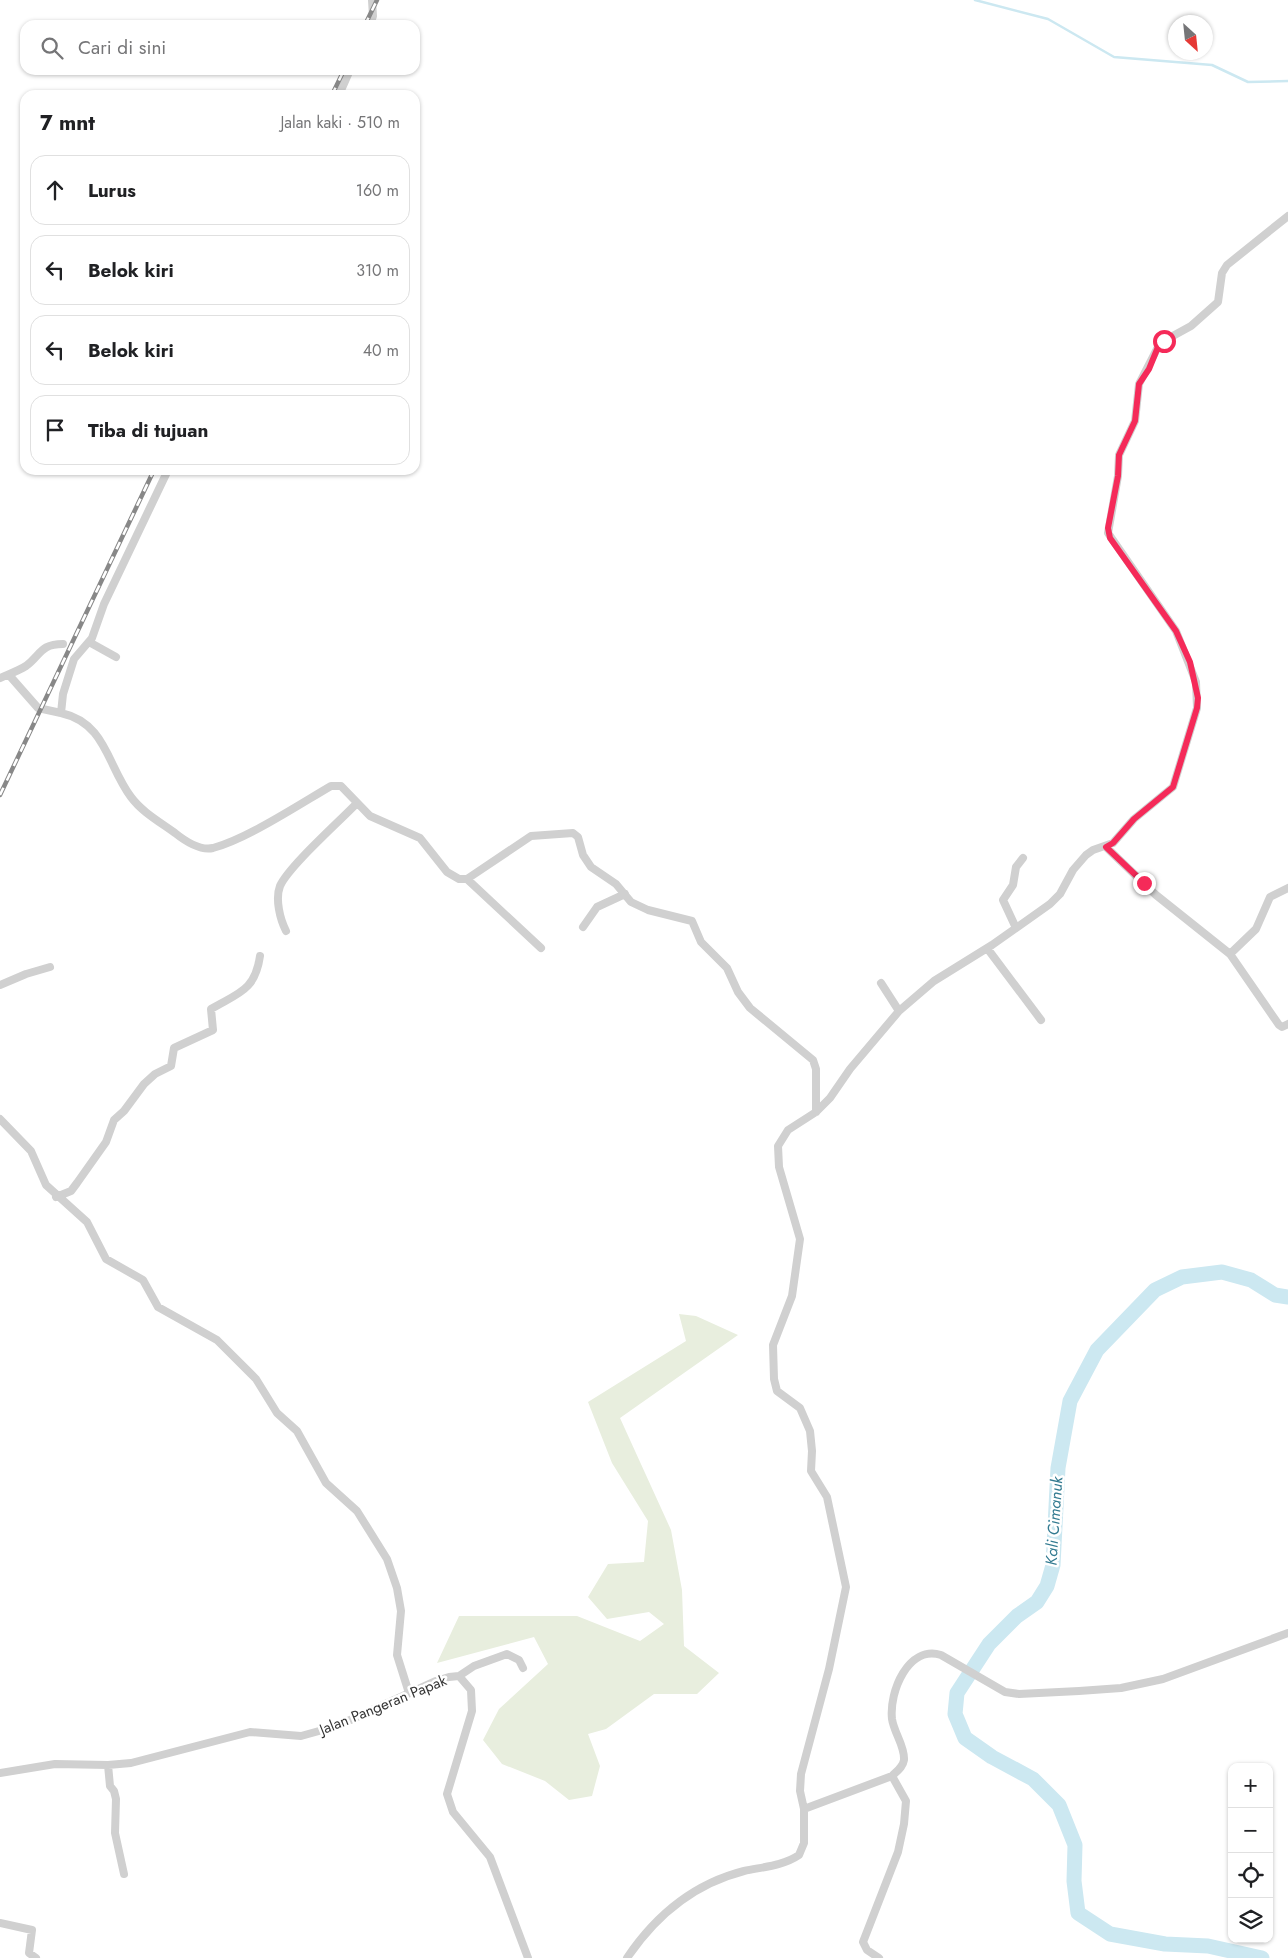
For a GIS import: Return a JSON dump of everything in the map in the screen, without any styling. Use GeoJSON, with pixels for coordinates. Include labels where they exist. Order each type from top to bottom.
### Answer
{"type":"FeatureCollection","features":[{"type":"Feature","properties":{"kind":"street"},"geometry":{"type":"LineString","coordinates":[[372,0],[374,16],[372,20]]}},
{"type":"Feature","properties":{"kind":"street"},"geometry":{"type":"LineString","coordinates":[[341,90],[348,75]]}},
{"type":"Feature","properties":{"kind":"street"},"geometry":{"type":"LineString","coordinates":[[627,1958],[643,1934],[681,1898],[715,1880],[781,1864],[799,1855],[804,1843],[804,1809],[800,1791],[800,1774],[829,1669],[846,1587],[827,1497],[811,1472],[812,1450],[810,1431],[800,1408],[777,1391],[772,1354],[774,1339],[792,1296],[800,1239],[779,1167],[778,1146],[788,1130],[816,1112],[899,1011],[934,981],[1050,904],[1060,894],[1073,870],[1086,855],[1093,850],[1113,843],[1134,819],[1173,787],[1198,703],[1198,693],[1192,669],[1176,631],[1108,533],[1118,476],[1119,455],[1135,421],[1139,384],[1160,344],[1191,326],[1218,302],[1222,273],[1227,265],[1288,216]]}},
{"type":"Feature","properties":{"kind":"street"},"geometry":{"type":"LineString","coordinates":[[61,713],[63,694],[74,659],[88,642],[104,604],[166,475]]}},
{"type":"Feature","properties":{"kind":"street"},"geometry":{"type":"LineString","coordinates":[[88,642],[116,657]]}},
{"type":"Feature","properties":{"kind":"street"},"geometry":{"type":"LineString","coordinates":[[0,678],[28,664],[38,652],[46,647],[63,644]]}},
{"type":"Feature","properties":{"kind":"street"},"geometry":{"type":"LineString","coordinates":[[8,675],[38,708],[61,713],[86,723],[104,749],[127,791],[140,807],[185,841],[200,847],[207,848],[221,845],[332,786],[341,786],[377,820],[420,838],[447,872],[459,879],[467,879],[531,836],[573,833],[578,837],[583,855],[591,867],[616,884],[631,902],[648,910],[692,921],[701,942],[727,968],[738,992],[750,1008],[813,1060],[816,1069],[816,1112]]}},
{"type":"Feature","properties":{"kind":"street"},"geometry":{"type":"LineString","coordinates":[[286,931],[280,915],[279,888],[292,870],[357,803]]}},
{"type":"Feature","properties":{"kind":"street"},"geometry":{"type":"LineString","coordinates":[[1106,847],[1156,895],[1230,954],[1279,1025],[1288,1024]]}},
{"type":"Feature","properties":{"kind":"street"},"geometry":{"type":"LineString","coordinates":[[1016,928],[1003,900],[1013,885],[1016,866],[1023,858]]}},
{"type":"Feature","properties":{"kind":"street"},"geometry":{"type":"LineString","coordinates":[[467,879],[541,948]]}},
{"type":"Feature","properties":{"kind":"street"},"geometry":{"type":"LineString","coordinates":[[1230,954],[1256,929],[1270,897],[1288,888]]}},
{"type":"Feature","properties":{"kind":"street"},"geometry":{"type":"LineString","coordinates":[[583,927],[597,908],[624,894]]}},
{"type":"Feature","properties":{"kind":"street"},"geometry":{"type":"LineString","coordinates":[[986,948],[1041,1020]]}},
{"type":"Feature","properties":{"kind":"street"},"geometry":{"type":"LineString","coordinates":[[56,1197],[70,1191],[77,1184],[106,1142],[114,1120],[124,1111],[144,1084],[155,1074],[172,1066],[174,1048],[214,1030],[210,1010],[251,985],[258,972],[260,956]]}},
{"type":"Feature","properties":{"kind":"street"},"geometry":{"type":"LineString","coordinates":[[0,985],[26,974],[50,967]]}},
{"type":"Feature","properties":{"kind":"street"},"geometry":{"type":"LineString","coordinates":[[881,983],[899,1011]]}},
{"type":"Feature","properties":{"kind":"street"},"geometry":{"type":"LineString","coordinates":[[0,1119],[26,1144],[40,1176],[56,1197],[87,1222],[106,1259],[143,1280],[158,1307],[217,1340],[256,1379],[274,1410],[301,1438],[326,1483],[357,1511],[387,1559],[397,1588],[401,1611],[397,1655],[409,1693]]}},
{"type":"Feature","properties":{"kind":"street"},"geometry":{"type":"LineString","coordinates":[[804,1809],[892,1776],[899,1770],[904,1761],[892,1718],[895,1692],[904,1672],[917,1657],[926,1653],[941,1655],[1005,1692],[1019,1694],[1121,1688],[1163,1679],[1288,1633]]}},
{"type":"Feature","properties":{"kind":"street"},"geometry":{"type":"LineString","coordinates":[[459,1676],[474,1666],[507,1654],[519,1660],[523,1668]]}},
{"type":"Feature","properties":{"kind":"street","name":"Jalan Pangeran Papak"},"geometry":{"type":"LineString","coordinates":[[0,1773],[55,1764],[108,1765],[131,1763],[250,1732],[288,1737],[306,1735],[350,1720],[436,1681],[459,1676],[471,1690],[472,1711],[454,1770],[448,1800],[463,1826],[490,1857],[528,1958]]}},
{"type":"Feature","properties":{"kind":"street"},"geometry":{"type":"LineString","coordinates":[[108,1765],[110,1786],[114,1791],[116,1799],[115,1833],[124,1874]]}},
{"type":"Feature","properties":{"kind":"street"},"geometry":{"type":"LineString","coordinates":[[879,1958],[867,1950],[863,1942],[898,1852],[904,1824],[906,1801],[892,1776]]}},
{"type":"Feature","properties":{"kind":"street"},"geometry":{"type":"LineString","coordinates":[[0,1922],[32,1930],[30,1957]]}},
{"type":"Feature","properties":{"kind":"green space"},"geometry":{"type":"Polygon","coordinates":[[[679,1314],[696,1316],[738,1335],[620,1418],[671,1530],[682,1590],[684,1646],[719,1673],[697,1694],[654,1694],[606,1729],[588,1734],[600,1766],[592,1796],[569,1800],[545,1781],[502,1764],[483,1740],[499,1709],[548,1664],[534,1637],[437,1663],[459,1616],[577,1616],[640,1641],[664,1624],[649,1612],[607,1619],[588,1597],[608,1564],[644,1562],[648,1521],[612,1463],[588,1402],[686,1341],[679,1314]]]}},
{"type":"Feature","properties":{"kind":"waterway"},"geometry":{"type":"LineString","coordinates":[[975,0],[1048,19],[1114,57],[1212,65],[1248,82],[1288,81]]}},
{"type":"Feature","properties":{"kind":"waterway","name":"Kali Cimanuk"},"geometry":{"type":"LineString","coordinates":[[1262,1958],[1208,1946],[1165,1944],[1110,1934],[1078,1913],[1074,1881],[1075,1845],[1059,1805],[1033,1779],[992,1757],[965,1738],[955,1714],[957,1693],[989,1644],[1017,1616],[1037,1602],[1047,1586],[1053,1565],[1058,1468],[1070,1401],[1097,1350],[1155,1290],[1182,1277],[1222,1272],[1251,1280],[1275,1295],[1288,1297]]}},
{"type":"Feature","properties":{"kind":"railway"},"geometry":{"type":"LineString","coordinates":[[367,20],[377,0]]}},
{"type":"Feature","properties":{"kind":"railway"},"geometry":{"type":"LineString","coordinates":[[334,90],[342,75]]}},
{"type":"Feature","properties":{"kind":"railway"},"geometry":{"type":"LineString","coordinates":[[0,795],[152,475]]}},
{"type":"Feature","properties":{"kind":"route"},"geometry":{"type":"LineString","coordinates":[[1144,883],[1106,847],[1117,839],[1126,826],[1173,787],[1197,708],[1198,693],[1190,662],[1176,631],[1110,538],[1108,528],[1118,476],[1119,455],[1135,421],[1139,384],[1149,369],[1158,347],[1164,341]]}}]}
